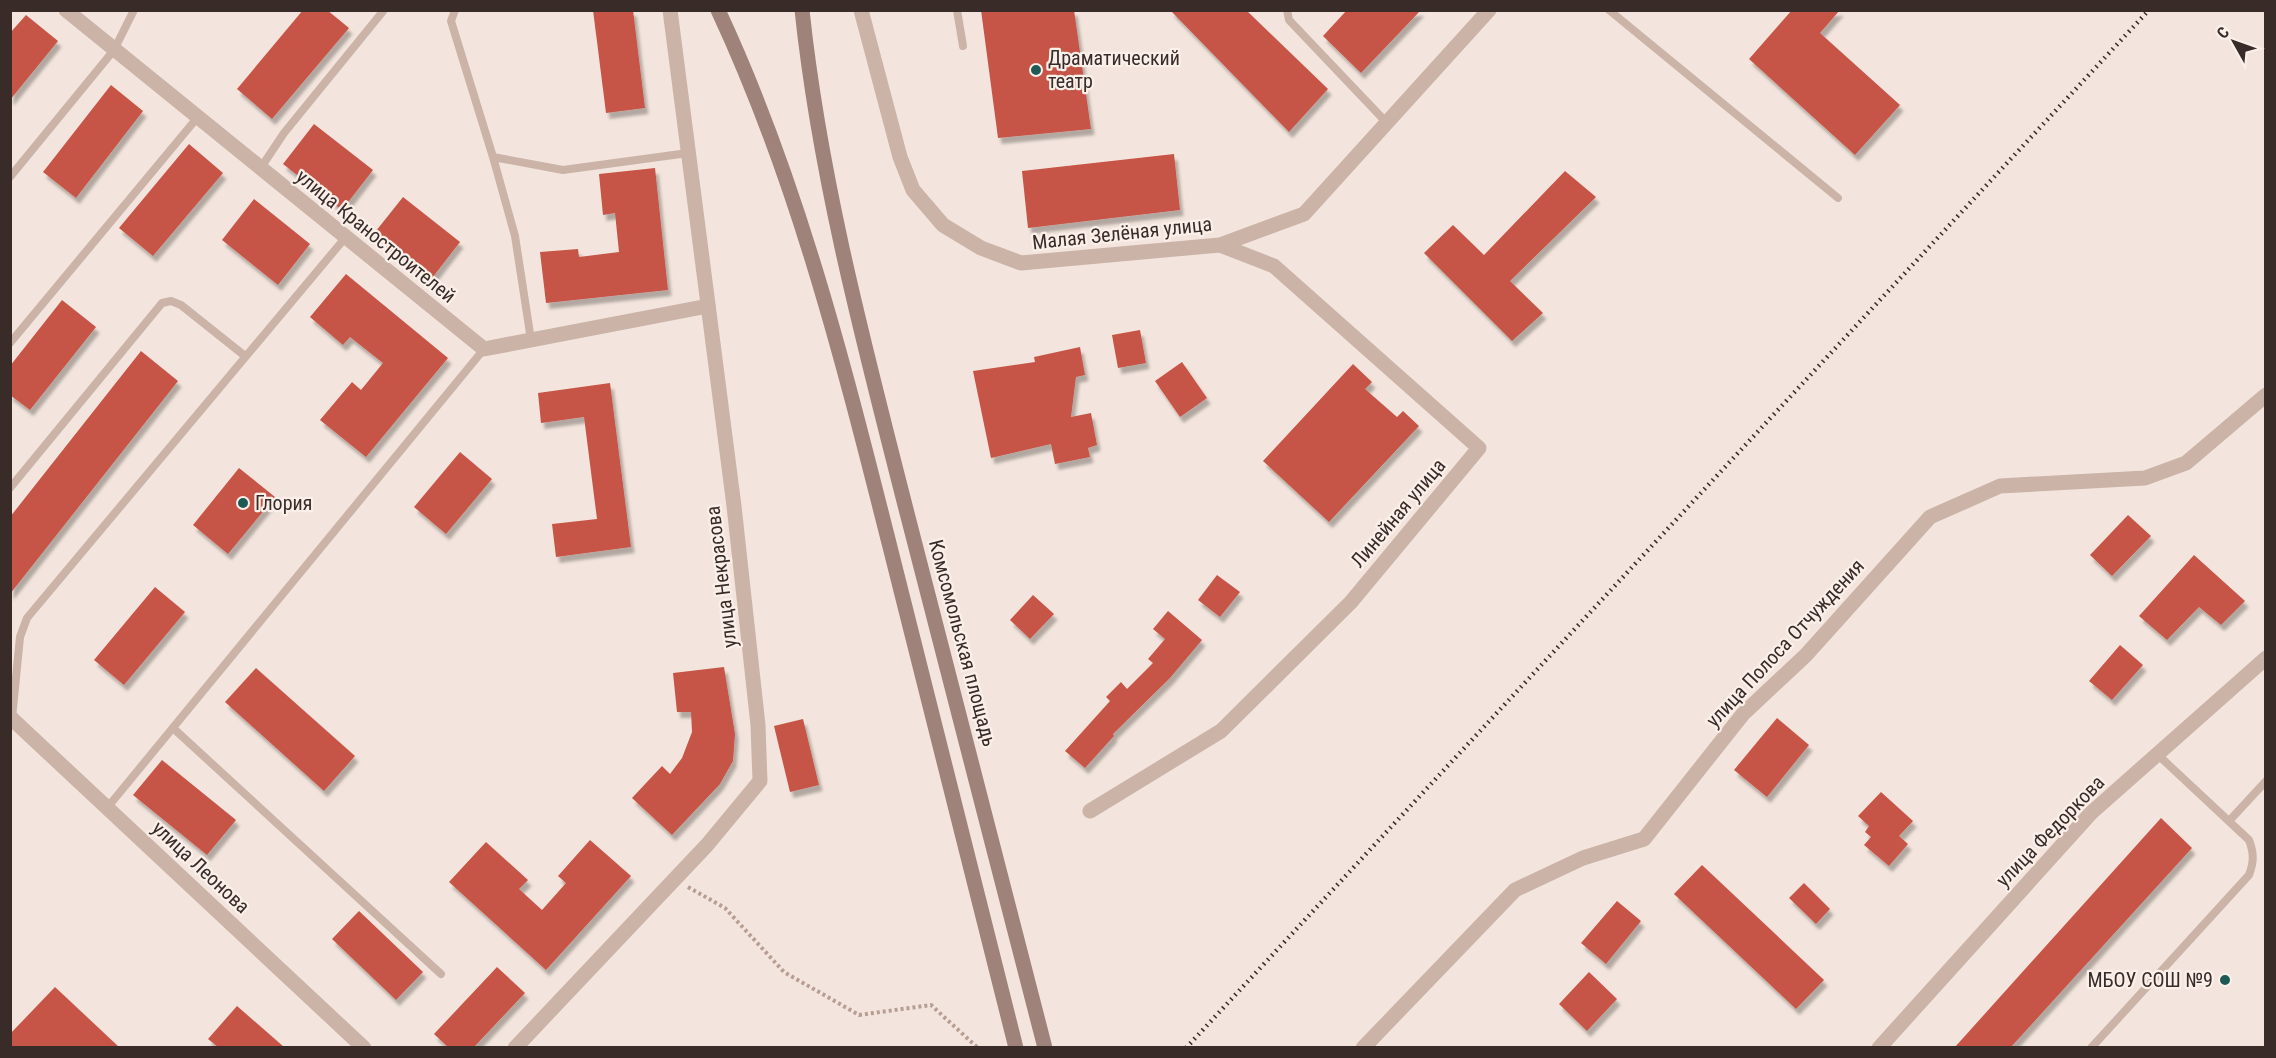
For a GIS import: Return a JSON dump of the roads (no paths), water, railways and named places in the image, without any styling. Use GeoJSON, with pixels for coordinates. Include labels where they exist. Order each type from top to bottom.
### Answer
{"type":"FeatureCollection","features":[{"type":"Feature","properties":{"kind":"main road"},"geometry":{"type":"LineString","coordinates":[[718,10],[750,79],[778,159],[855,407],[1016,1047]]}},
{"type":"Feature","properties":{"kind":"main road","name":"Комсомольская площадь"},"geometry":{"type":"LineString","coordinates":[[802,10],[808,69],[843,249],[877,395],[1045,1047]]}},
{"type":"Feature","properties":{"kind":"street","name":"улица Краностроителей"},"geometry":{"type":"LineString","coordinates":[[66,10],[484,349]]}},
{"type":"Feature","properties":{"kind":"street","name":"улица Некрасова"},"geometry":{"type":"LineString","coordinates":[[515,1047],[738,810],[760,781],[759,724],[670,10]]}},
{"type":"Feature","properties":{"kind":"street","name":"Малая Зелёная улица"},"geometry":{"type":"LineString","coordinates":[[861,10],[900,157],[913,190],[943,225],[981,248],[1021,263],[1220,245],[1304,214],[1489,10]]}},
{"type":"Feature","properties":{"kind":"street","name":"Линейная улица"},"geometry":{"type":"LineString","coordinates":[[1090,811],[1221,731],[1351,602],[1479,448],[1274,266],[1220,245]]}},
{"type":"Feature","properties":{"kind":"street"},"geometry":{"type":"LineString","coordinates":[[484,349],[708,306]]}},
{"type":"Feature","properties":{"kind":"street","name":"улица Полоса Отчуждения"},"geometry":{"type":"LineString","coordinates":[[1363,1047],[1515,890],[1582,858],[1644,839],[1743,714],[1806,655],[1929,517],[2000,486],[2145,478],[2186,463],[2265,395]]}},
{"type":"Feature","properties":{"kind":"street","name":"улица Федоркова"},"geometry":{"type":"LineString","coordinates":[[1879,1047],[2091,813],[2265,658]]}},
{"type":"Feature","properties":{"kind":"street","name":"улица Леонова"},"geometry":{"type":"LineString","coordinates":[[11,717],[364,1047]]}},
{"type":"Feature","properties":{"kind":"lane"},"geometry":{"type":"LineString","coordinates":[[10,177],[114,50],[134,10]]}},
{"type":"Feature","properties":{"kind":"lane"},"geometry":{"type":"LineString","coordinates":[[260,169],[284,133],[384,10]]}},
{"type":"Feature","properties":{"kind":"lane"},"geometry":{"type":"LineString","coordinates":[[455,10],[451,21],[515,236],[531,340]]}},
{"type":"Feature","properties":{"kind":"lane"},"geometry":{"type":"LineString","coordinates":[[957,10],[963,46]]}},
{"type":"Feature","properties":{"kind":"lane"},"geometry":{"type":"LineString","coordinates":[[1287,10],[1289,20],[1387,123]]}},
{"type":"Feature","properties":{"kind":"lane"},"geometry":{"type":"LineString","coordinates":[[1609,10],[1838,198]]}},
{"type":"Feature","properties":{"kind":"lane"},"geometry":{"type":"LineString","coordinates":[[10,343],[197,118]]}},
{"type":"Feature","properties":{"kind":"lane"},"geometry":{"type":"LineString","coordinates":[[493,157],[563,170],[688,153]]}},
{"type":"Feature","properties":{"kind":"lane"},"geometry":{"type":"LineString","coordinates":[[11,717],[20,637],[27,618],[345,238]]}},
{"type":"Feature","properties":{"kind":"lane"},"geometry":{"type":"LineString","coordinates":[[10,488],[162,303],[171,301],[181,305],[245,356]]}},
{"type":"Feature","properties":{"kind":"lane"},"geometry":{"type":"LineString","coordinates":[[107,808],[484,349]]}},
{"type":"Feature","properties":{"kind":"lane"},"geometry":{"type":"LineString","coordinates":[[10,644],[18,650]]}},
{"type":"Feature","properties":{"kind":"lane"},"geometry":{"type":"LineString","coordinates":[[173,728],[441,974]]}},
{"type":"Feature","properties":{"kind":"lane"},"geometry":{"type":"LineString","coordinates":[[2091,1047],[2249,875],[2254,853],[2249,840],[2230,820],[2157,754]]}},
{"type":"Feature","properties":{"kind":"lane"},"geometry":{"type":"LineString","coordinates":[[2230,820],[2265,782]]}},
{"type":"Feature","properties":{"kind":"railway"},"geometry":{"type":"LineString","coordinates":[[1186,1048],[2149,10]]}},
{"type":"Feature","properties":{"kind":"place","name":"Драматический театр"},"geometry":{"type":"Point","coordinates":[1036,70]}},
{"type":"Feature","properties":{"kind":"place","name":"Глория"},"geometry":{"type":"Point","coordinates":[243,503]}},
{"type":"Feature","properties":{"kind":"place","name":"МБОУ СОШ №9"},"geometry":{"type":"Point","coordinates":[2225,980]}}]}
